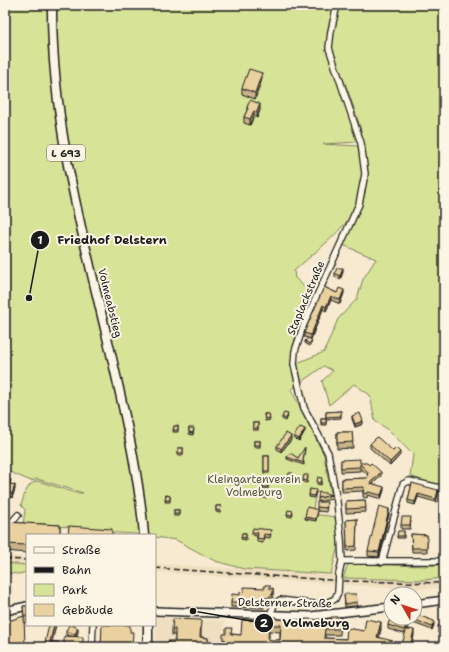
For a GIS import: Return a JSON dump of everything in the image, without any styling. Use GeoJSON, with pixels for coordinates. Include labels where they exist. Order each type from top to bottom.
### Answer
{"type":"FeatureCollection","features":[{"type":"Feature","properties":{"kind":"main road","name":"Volmeabstieg"},"geometry":{"type":"LineString","coordinates":[[52,5],[52,48],[63,138],[76,204],[112,357],[136,471],[144,534]]}},
{"type":"Feature","properties":{"kind":"main road"},"geometry":{"type":"LineString","coordinates":[[148,626],[148,647]]}},
{"type":"Feature","properties":{"kind":"street","name":"Staplackstraße"},"geometry":{"type":"LineString","coordinates":[[270,615],[274,605],[280,600],[322,605],[335,599],[338,592],[339,574],[342,561],[338,502],[328,453],[304,408],[294,364],[295,351],[304,324],[359,204],[366,174],[361,143],[329,48],[337,5]]}},
{"type":"Feature","properties":{"kind":"street"},"geometry":{"type":"LineString","coordinates":[[382,562],[403,484],[408,481],[444,489]]}},
{"type":"Feature","properties":{"kind":"street"},"geometry":{"type":"LineString","coordinates":[[5,523],[12,522],[18,515]]}},
{"type":"Feature","properties":{"kind":"street"},"geometry":{"type":"LineString","coordinates":[[342,561],[444,561]]}},
{"type":"Feature","properties":{"kind":"street"},"geometry":{"type":"LineString","coordinates":[[423,603],[444,600]]}},
{"type":"Feature","properties":{"kind":"street"},"geometry":{"type":"LineString","coordinates":[[5,611],[26,606]]}},
{"type":"Feature","properties":{"kind":"street","name":"Delsterner Straße"},"geometry":{"type":"LineString","coordinates":[[156,611],[270,615],[330,615],[383,608]]}},
{"type":"Feature","properties":{"kind":"street"},"geometry":{"type":"LineString","coordinates":[[92,647],[93,626]]}},
{"type":"Feature","properties":{"kind":"shaded area"},"geometry":{"type":"Polygon","coordinates":[[[5,556],[26,557],[26,565],[5,563],[5,556]]]}},
{"type":"Feature","properties":{"kind":"shaded area"},"geometry":{"type":"Polygon","coordinates":[[[156,564],[331,574],[343,578],[423,580],[444,578],[444,588],[423,589],[423,586],[383,586],[383,587],[156,572],[156,564]]]}},
{"type":"Feature","properties":{"kind":"shaded area"},"geometry":{"type":"Polygon","coordinates":[[[156,617],[224,621],[222,647],[156,647],[156,617]]]}},
{"type":"Feature","properties":{"kind":"green space","name":"Kleingartenverein Volmeburg"},"geometry":{"type":"Polygon","coordinates":[[[5,5],[444,5],[444,472],[441,488],[410,476],[413,455],[389,430],[375,421],[370,395],[354,384],[329,405],[322,381],[333,371],[324,366],[301,382],[297,363],[324,352],[338,319],[357,299],[363,279],[376,259],[343,245],[364,199],[367,174],[366,156],[357,118],[331,48],[359,142],[323,144],[358,146],[362,166],[361,188],[354,210],[349,219],[331,239],[294,271],[295,278],[312,294],[302,317],[295,339],[292,361],[297,386],[291,389],[324,455],[331,494],[316,492],[312,514],[337,517],[339,542],[331,574],[244,569],[215,561],[176,540],[156,537],[156,534],[78,531],[74,527],[23,525],[25,510],[21,505],[26,490],[34,482],[38,481],[76,493],[83,493],[37,479],[31,481],[5,470],[5,5]]]}},
{"type":"Feature","properties":{"kind":"green space"},"geometry":{"type":"Polygon","coordinates":[[[5,563],[26,565],[26,572],[19,574],[5,573],[5,563]]]}},
{"type":"Feature","properties":{"kind":"green space"},"geometry":{"type":"Polygon","coordinates":[[[348,564],[426,566],[444,564],[444,578],[423,580],[343,578],[348,564]]]}},
{"type":"Feature","properties":{"kind":"building"},"geometry":{"type":"Polygon","coordinates":[[[249,69],[262,73],[255,93],[242,88],[249,69]]]}},
{"type":"Feature","properties":{"kind":"building"},"geometry":{"type":"Polygon","coordinates":[[[250,100],[260,104],[257,112],[254,111],[250,119],[244,117],[250,100]]]}},
{"type":"Feature","properties":{"kind":"building"},"geometry":{"type":"Polygon","coordinates":[[[337,268],[343,268],[340,276],[335,273],[337,268]]]}},
{"type":"Feature","properties":{"kind":"building"},"geometry":{"type":"Polygon","coordinates":[[[324,287],[337,293],[339,288],[344,290],[340,300],[331,296],[326,307],[323,305],[311,335],[304,333],[324,287]]]}},
{"type":"Feature","properties":{"kind":"building"},"geometry":{"type":"Polygon","coordinates":[[[308,338],[312,340],[309,344],[305,341],[308,338]]]}},
{"type":"Feature","properties":{"kind":"building"},"geometry":{"type":"Polygon","coordinates":[[[341,411],[341,416],[326,417],[326,412],[341,411]]]}},
{"type":"Feature","properties":{"kind":"building"},"geometry":{"type":"Polygon","coordinates":[[[284,413],[288,414],[286,419],[282,417],[284,413]]]}},
{"type":"Feature","properties":{"kind":"building"},"geometry":{"type":"Polygon","coordinates":[[[360,413],[363,421],[355,424],[352,416],[360,413]]]}},
{"type":"Feature","properties":{"kind":"building"},"geometry":{"type":"Polygon","coordinates":[[[264,414],[269,414],[270,418],[265,419],[264,414]]]}},
{"type":"Feature","properties":{"kind":"building"},"geometry":{"type":"Polygon","coordinates":[[[321,418],[326,418],[326,423],[321,423],[321,418]]]}},
{"type":"Feature","properties":{"kind":"building"},"geometry":{"type":"Polygon","coordinates":[[[253,423],[258,423],[258,428],[253,428],[253,423]]]}},
{"type":"Feature","properties":{"kind":"building"},"geometry":{"type":"Polygon","coordinates":[[[174,426],[178,426],[178,430],[173,430],[174,426]]]}},
{"type":"Feature","properties":{"kind":"building"},"geometry":{"type":"Polygon","coordinates":[[[300,427],[305,429],[299,439],[294,436],[300,427]]]}},
{"type":"Feature","properties":{"kind":"building"},"geometry":{"type":"Polygon","coordinates":[[[189,428],[194,428],[193,433],[189,432],[189,428]]]}},
{"type":"Feature","properties":{"kind":"building"},"geometry":{"type":"Polygon","coordinates":[[[337,432],[352,432],[353,442],[337,443],[337,432]]]}},
{"type":"Feature","properties":{"kind":"building"},"geometry":{"type":"Polygon","coordinates":[[[286,433],[291,436],[281,449],[277,446],[286,433]]]}},
{"type":"Feature","properties":{"kind":"building"},"geometry":{"type":"Polygon","coordinates":[[[377,437],[393,451],[396,448],[400,452],[390,462],[370,444],[377,437]]]}},
{"type":"Feature","properties":{"kind":"building"},"geometry":{"type":"Polygon","coordinates":[[[254,441],[260,441],[260,445],[254,445],[254,441]]]}},
{"type":"Feature","properties":{"kind":"building"},"geometry":{"type":"Polygon","coordinates":[[[305,447],[304,463],[287,457],[290,453],[298,458],[305,447]]]}},
{"type":"Feature","properties":{"kind":"building"},"geometry":{"type":"Polygon","coordinates":[[[178,448],[183,448],[183,453],[178,453],[178,448]]]}},
{"type":"Feature","properties":{"kind":"building"},"geometry":{"type":"Polygon","coordinates":[[[264,456],[269,456],[269,471],[264,471],[264,456]]]}},
{"type":"Feature","properties":{"kind":"building"},"geometry":{"type":"Polygon","coordinates":[[[360,459],[360,463],[367,463],[369,465],[371,463],[381,472],[370,483],[384,487],[381,495],[368,492],[367,494],[363,493],[364,487],[342,488],[342,479],[367,478],[368,472],[360,464],[360,467],[341,468],[341,460],[360,459]]]}},
{"type":"Feature","properties":{"kind":"building"},"geometry":{"type":"Polygon","coordinates":[[[289,473],[293,473],[292,478],[288,477],[289,473]]]}},
{"type":"Feature","properties":{"kind":"building"},"geometry":{"type":"Polygon","coordinates":[[[304,475],[308,475],[307,481],[303,480],[304,475]]]}},
{"type":"Feature","properties":{"kind":"building"},"geometry":{"type":"Polygon","coordinates":[[[318,477],[322,478],[321,483],[317,482],[318,477]]]}},
{"type":"Feature","properties":{"kind":"building"},"geometry":{"type":"Polygon","coordinates":[[[5,478],[11,480],[10,484],[15,485],[12,494],[5,491],[5,478]]]}},
{"type":"Feature","properties":{"kind":"building"},"geometry":{"type":"Polygon","coordinates":[[[263,481],[268,482],[268,487],[263,487],[263,481]]]}},
{"type":"Feature","properties":{"kind":"building"},"geometry":{"type":"Polygon","coordinates":[[[412,483],[438,490],[436,499],[418,494],[415,502],[408,500],[412,483]]]}},
{"type":"Feature","properties":{"kind":"building"},"geometry":{"type":"Polygon","coordinates":[[[310,489],[316,490],[314,496],[309,495],[310,489]]]}},
{"type":"Feature","properties":{"kind":"building"},"geometry":{"type":"Polygon","coordinates":[[[261,492],[266,492],[266,496],[261,496],[261,492]]]}},
{"type":"Feature","properties":{"kind":"building"},"geometry":{"type":"Polygon","coordinates":[[[319,492],[332,495],[318,498],[319,492]]]}},
{"type":"Feature","properties":{"kind":"building"},"geometry":{"type":"Polygon","coordinates":[[[166,495],[170,496],[170,500],[165,500],[166,495]]]}},
{"type":"Feature","properties":{"kind":"building"},"geometry":{"type":"Polygon","coordinates":[[[365,500],[366,508],[346,509],[346,501],[365,500]]]}},
{"type":"Feature","properties":{"kind":"building"},"geometry":{"type":"Polygon","coordinates":[[[317,502],[327,502],[326,508],[317,507],[317,502]]]}},
{"type":"Feature","properties":{"kind":"building"},"geometry":{"type":"Polygon","coordinates":[[[216,506],[221,506],[220,511],[216,510],[216,506]]]}},
{"type":"Feature","properties":{"kind":"building"},"geometry":{"type":"Polygon","coordinates":[[[379,506],[389,509],[379,552],[368,551],[379,506]]]}},
{"type":"Feature","properties":{"kind":"building"},"geometry":{"type":"Polygon","coordinates":[[[307,507],[318,510],[316,519],[305,517],[307,507]]]}},
{"type":"Feature","properties":{"kind":"building"},"geometry":{"type":"Polygon","coordinates":[[[174,510],[179,510],[179,514],[174,514],[174,510]]]}},
{"type":"Feature","properties":{"kind":"building"},"geometry":{"type":"Polygon","coordinates":[[[288,510],[293,511],[292,515],[287,514],[288,510]]]}},
{"type":"Feature","properties":{"kind":"building"},"geometry":{"type":"Polygon","coordinates":[[[402,517],[411,517],[410,525],[401,525],[402,517]]]}},
{"type":"Feature","properties":{"kind":"building"},"geometry":{"type":"Polygon","coordinates":[[[357,519],[356,546],[347,547],[346,520],[357,519]]]}},
{"type":"Feature","properties":{"kind":"building"},"geometry":{"type":"Polygon","coordinates":[[[5,522],[60,525],[60,534],[26,534],[26,545],[5,544],[5,522]]]}},
{"type":"Feature","properties":{"kind":"building"},"geometry":{"type":"Polygon","coordinates":[[[69,526],[112,529],[112,534],[68,534],[69,526]]]}},
{"type":"Feature","properties":{"kind":"building"},"geometry":{"type":"Polygon","coordinates":[[[253,528],[271,530],[270,535],[264,534],[263,539],[257,538],[258,533],[252,532],[253,528]]]}},
{"type":"Feature","properties":{"kind":"building"},"geometry":{"type":"Polygon","coordinates":[[[398,531],[404,531],[404,536],[397,536],[398,531]]]}},
{"type":"Feature","properties":{"kind":"building"},"geometry":{"type":"Polygon","coordinates":[[[242,533],[246,533],[246,538],[241,537],[242,533]]]}},
{"type":"Feature","properties":{"kind":"building"},"geometry":{"type":"Polygon","coordinates":[[[411,534],[427,535],[427,548],[412,548],[411,534]]]}},
{"type":"Feature","properties":{"kind":"building"},"geometry":{"type":"Polygon","coordinates":[[[265,585],[270,585],[270,589],[273,588],[273,593],[268,598],[264,598],[264,603],[231,602],[232,594],[240,595],[240,592],[244,591],[244,587],[265,588],[265,585]]]}},
{"type":"Feature","properties":{"kind":"building"},"geometry":{"type":"Polygon","coordinates":[[[344,594],[356,594],[357,602],[345,604],[344,594]]]}},
{"type":"Feature","properties":{"kind":"building"},"geometry":{"type":"Polygon","coordinates":[[[23,606],[26,606],[26,616],[24,616],[23,606]]]}},
{"type":"Feature","properties":{"kind":"building"},"geometry":{"type":"Polygon","coordinates":[[[24,616],[25,646],[30,647],[5,647],[5,622],[24,616]]]}},
{"type":"Feature","properties":{"kind":"building"},"geometry":{"type":"Polygon","coordinates":[[[264,616],[276,617],[276,619],[305,621],[305,619],[331,620],[331,617],[341,617],[340,629],[325,629],[324,638],[346,639],[347,628],[364,631],[366,619],[381,622],[377,637],[393,641],[392,645],[401,647],[346,647],[347,643],[324,643],[324,647],[225,647],[226,640],[223,639],[223,634],[226,634],[226,628],[232,628],[231,634],[241,635],[242,620],[264,621],[264,616]],[[269,625],[268,640],[280,640],[281,625],[269,625]]]}},
{"type":"Feature","properties":{"kind":"building"},"geometry":{"type":"Polygon","coordinates":[[[423,617],[434,621],[432,627],[423,623],[423,617]]]}},
{"type":"Feature","properties":{"kind":"building"},"geometry":{"type":"Polygon","coordinates":[[[173,619],[201,620],[200,637],[208,638],[208,647],[168,647],[168,641],[175,641],[175,629],[172,629],[173,619]]]}},
{"type":"Feature","properties":{"kind":"building"},"geometry":{"type":"Polygon","coordinates":[[[444,621],[444,634],[438,626],[444,621]]]}},
{"type":"Feature","properties":{"kind":"building"},"geometry":{"type":"Polygon","coordinates":[[[49,626],[54,626],[50,642],[58,642],[63,647],[44,647],[49,626]]]}},
{"type":"Feature","properties":{"kind":"building"},"geometry":{"type":"Polygon","coordinates":[[[68,626],[78,628],[75,634],[66,631],[68,626]]]}},
{"type":"Feature","properties":{"kind":"building"},"geometry":{"type":"Polygon","coordinates":[[[102,626],[130,626],[130,632],[133,632],[132,647],[101,647],[102,626]]]}},
{"type":"Feature","properties":{"kind":"building"},"geometry":{"type":"Polygon","coordinates":[[[391,626],[406,626],[404,630],[391,626]]]}},
{"type":"Feature","properties":{"kind":"building"},"geometry":{"type":"Polygon","coordinates":[[[408,626],[409,631],[409,629],[414,630],[410,647],[401,647],[408,626]]]}},
{"type":"Feature","properties":{"kind":"building"},"geometry":{"type":"Polygon","coordinates":[[[64,636],[83,637],[83,647],[64,647],[64,636]]]}},
{"type":"Feature","properties":{"kind":"railway"},"geometry":{"type":"LineString","coordinates":[[5,559],[26,560]]}},
{"type":"Feature","properties":{"kind":"railway"},"geometry":{"type":"LineString","coordinates":[[156,568],[345,581],[444,583]]}},
{"type":"Feature","properties":{"kind":"place","name":"Friedhof Delstern"},"geometry":{"type":"Point","coordinates":[29,298]}},
{"type":"Feature","properties":{"kind":"place","name":"Volmeburg"},"geometry":{"type":"Point","coordinates":[193,611]}}]}
